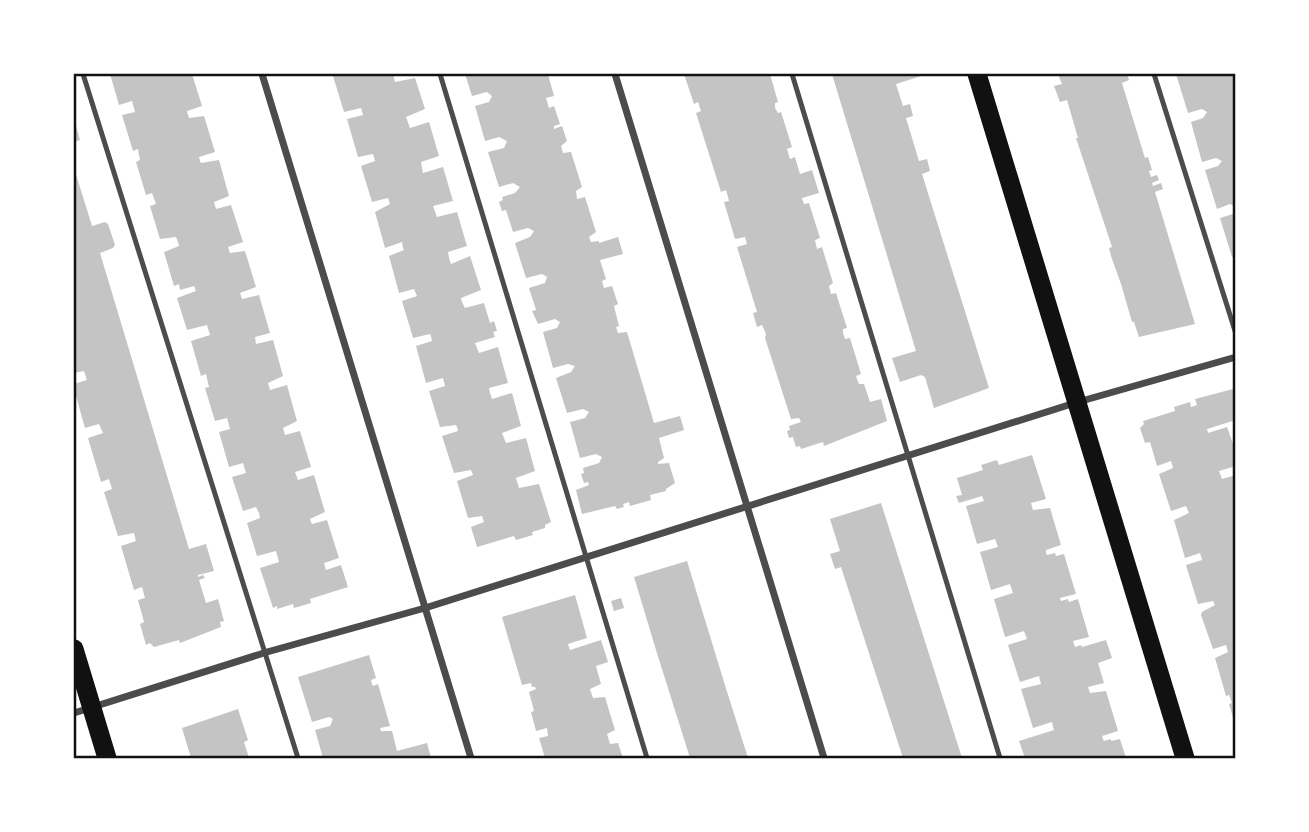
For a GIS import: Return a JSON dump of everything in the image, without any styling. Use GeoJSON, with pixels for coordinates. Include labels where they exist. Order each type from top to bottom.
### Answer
{"type":"FeatureCollection","features":[{"type":"Feature","properties":{"kind":"highway"},"geometry":{"type":"LineString","coordinates":[[977,74],[1185,758]]}},
{"type":"Feature","properties":{"kind":"highway"},"geometry":{"type":"LineString","coordinates":[[74,649],[83,710],[107,758]]}},
{"type":"Feature","properties":{"kind":"street"},"geometry":{"type":"LineString","coordinates":[[262,74],[471,758]]}},
{"type":"Feature","properties":{"kind":"street"},"geometry":{"type":"LineString","coordinates":[[615,74],[824,758]]}},
{"type":"Feature","properties":{"kind":"street"},"geometry":{"type":"LineString","coordinates":[[83,710],[267,652],[425,608],[908,454],[1236,357]]}},
{"type":"Feature","properties":{"kind":"lane"},"geometry":{"type":"LineString","coordinates":[[83,74],[267,652],[298,758]]}},
{"type":"Feature","properties":{"kind":"lane"},"geometry":{"type":"LineString","coordinates":[[440,74],[647,758]]}},
{"type":"Feature","properties":{"kind":"lane"},"geometry":{"type":"LineString","coordinates":[[793,74],[1000,758]]}},
{"type":"Feature","properties":{"kind":"lane"},"geometry":{"type":"LineString","coordinates":[[1154,74],[1236,334]]}},
{"type":"Feature","properties":{"kind":"building"},"geometry":{"type":"Polygon","coordinates":[[[110,74],[192,74],[202,106],[187,111],[188,115],[189,118],[204,116],[215,152],[199,157],[200,161],[219,160],[229,196],[214,202],[216,209],[231,205],[243,242],[228,247],[230,253],[245,251],[256,287],[240,293],[242,299],[259,295],[270,333],[255,337],[256,344],[273,340],[283,376],[268,383],[270,390],[287,385],[297,421],[283,428],[285,435],[300,431],[311,467],[295,472],[298,480],[314,475],[325,512],[310,519],[312,524],[327,520],[339,558],[324,563],[326,570],[341,565],[348,587],[310,599],[311,603],[294,608],[293,604],[273,608],[260,568],[279,562],[276,551],[257,556],[247,523],[260,518],[259,513],[256,507],[243,511],[232,477],[246,473],[243,463],[229,467],[219,432],[230,429],[227,418],[215,421],[205,388],[209,387],[206,374],[201,376],[191,341],[210,335],[207,325],[187,330],[177,298],[196,291],[194,286],[180,290],[179,284],[174,286],[164,252],[179,246],[178,242],[176,237],[160,239],[150,206],[156,204],[152,193],[146,195],[136,162],[140,160],[138,149],[133,151],[122,115],[135,112],[132,101],[119,105],[110,74]]]}},
{"type":"Feature","properties":{"kind":"building"},"geometry":{"type":"Polygon","coordinates":[[[393,74],[395,82],[415,78],[425,109],[406,117],[410,128],[429,122],[439,156],[421,162],[423,173],[443,167],[453,201],[433,206],[437,217],[457,212],[467,246],[448,252],[449,258],[451,264],[470,256],[481,290],[461,298],[462,302],[465,308],[484,303],[490,323],[494,321],[497,331],[493,332],[495,337],[475,343],[479,353],[498,347],[508,383],[489,388],[490,393],[492,399],[512,393],[521,426],[502,433],[506,443],[526,438],[535,471],[516,478],[519,488],[539,484],[551,522],[545,525],[545,528],[532,532],[533,535],[516,540],[514,536],[477,547],[471,527],[484,522],[482,516],[468,518],[457,481],[473,475],[471,470],[454,473],[442,436],[458,431],[457,427],[440,427],[429,391],[445,386],[443,378],[426,383],[416,346],[432,341],[431,336],[413,338],[402,301],[417,296],[414,289],[399,293],[389,256],[404,250],[402,242],[385,248],[375,212],[390,204],[388,198],[372,202],[361,166],[375,161],[373,154],[358,157],[347,119],[363,115],[361,108],[344,112],[333,76],[393,74]]]}},
{"type":"Feature","properties":{"kind":"building"},"geometry":{"type":"Polygon","coordinates":[[[465,74],[548,74],[554,96],[546,98],[549,108],[554,106],[560,124],[554,126],[554,129],[562,126],[567,141],[561,146],[563,153],[571,152],[582,187],[576,191],[577,199],[585,197],[596,232],[589,237],[591,242],[599,243],[618,237],[623,254],[600,260],[606,279],[602,281],[604,288],[612,286],[618,304],[614,306],[618,333],[627,332],[654,423],[680,416],[684,430],[659,438],[664,458],[658,464],[669,463],[675,483],[666,491],[650,495],[651,500],[630,506],[629,502],[617,509],[615,506],[582,514],[576,490],[589,485],[588,482],[584,483],[581,474],[584,473],[583,468],[599,463],[602,457],[596,454],[580,458],[570,422],[585,418],[589,412],[583,409],[567,413],[556,378],[571,372],[575,366],[568,364],[553,368],[543,332],[557,328],[560,322],[555,319],[538,324],[532,311],[536,310],[529,288],[545,283],[547,277],[542,274],[526,278],[515,243],[530,237],[534,231],[528,228],[513,232],[506,210],[502,211],[499,202],[503,200],[502,197],[515,193],[520,187],[513,183],[499,187],[488,152],[504,148],[507,141],[499,137],[485,141],[475,106],[489,102],[492,96],[487,92],[472,96],[465,74]]]}},
{"type":"Feature","properties":{"kind":"building"},"geometry":{"type":"Polygon","coordinates":[[[684,74],[770,74],[778,102],[775,103],[775,108],[778,113],[781,112],[792,147],[787,149],[790,159],[795,157],[800,174],[812,170],[819,193],[802,198],[804,204],[809,203],[820,238],[815,240],[817,249],[822,247],[833,283],[829,286],[831,294],[836,293],[847,328],[843,329],[843,333],[845,339],[850,338],[861,374],[856,376],[857,379],[859,384],[864,384],[870,402],[881,399],[887,421],[824,446],[823,442],[801,449],[800,446],[796,447],[793,437],[789,438],[789,426],[801,422],[799,418],[791,419],[766,334],[762,325],[757,327],[753,313],[757,312],[737,247],[747,244],[745,237],[735,239],[724,202],[729,201],[726,190],[721,192],[696,113],[701,111],[698,102],[694,104],[684,74]]]}},
{"type":"Feature","properties":{"kind":"building"},"geometry":{"type":"Polygon","coordinates":[[[832,74],[928,74],[896,84],[903,106],[910,104],[913,116],[906,118],[919,161],[927,159],[930,171],[922,174],[989,388],[934,408],[925,377],[921,375],[900,382],[892,358],[916,351],[832,74]]]}},
{"type":"Feature","properties":{"kind":"building"},"geometry":{"type":"Polygon","coordinates":[[[1058,74],[1127,74],[1129,80],[1122,83],[1145,158],[1148,157],[1151,177],[1157,175],[1159,180],[1152,183],[1153,186],[1161,183],[1163,189],[1155,192],[1195,324],[1139,337],[1111,256],[1109,248],[1112,247],[1076,138],[1067,100],[1060,102],[1054,86],[1062,84],[1058,74]]]}},
{"type":"Feature","properties":{"kind":"building"},"geometry":{"type":"Polygon","coordinates":[[[1176,74],[1236,74],[1236,207],[1230,204],[1217,209],[1205,170],[1218,166],[1222,161],[1216,158],[1202,162],[1191,122],[1203,118],[1207,112],[1202,109],[1188,113],[1176,74]]]}},
{"type":"Feature","properties":{"kind":"building"},"geometry":{"type":"Polygon","coordinates":[[[74,119],[80,140],[74,142],[74,119]]]}},
{"type":"Feature","properties":{"kind":"building"},"geometry":{"type":"Polygon","coordinates":[[[74,168],[92,226],[105,222],[108,224],[115,245],[100,253],[189,549],[206,544],[214,571],[198,575],[198,577],[203,575],[205,578],[199,580],[206,603],[218,599],[224,621],[220,622],[221,627],[180,643],[179,640],[154,647],[150,643],[146,645],[140,624],[144,622],[138,600],[145,598],[142,587],[134,590],[121,546],[136,541],[134,533],[118,536],[104,492],[112,489],[109,479],[101,482],[88,438],[103,433],[99,424],[85,428],[74,389],[74,384],[87,380],[84,371],[74,373],[74,168]]]}},
{"type":"Feature","properties":{"kind":"building"},"geometry":{"type":"Polygon","coordinates":[[[1236,210],[1236,256],[1232,257],[1220,218],[1233,214],[1236,210]]]}},
{"type":"Feature","properties":{"kind":"building"},"geometry":{"type":"Polygon","coordinates":[[[1233,389],[1236,420],[1207,429],[1208,433],[1227,427],[1236,452],[1236,466],[1219,471],[1222,479],[1236,475],[1235,724],[1229,704],[1232,703],[1229,695],[1226,696],[1215,658],[1228,652],[1226,645],[1213,649],[1201,615],[1215,605],[1213,601],[1198,604],[1186,565],[1202,560],[1200,553],[1185,558],[1174,520],[1189,513],[1186,506],[1171,511],[1159,474],[1173,468],[1171,461],[1157,466],[1150,442],[1145,443],[1140,428],[1144,424],[1143,421],[1175,411],[1174,407],[1190,402],[1191,407],[1197,405],[1195,399],[1233,389]]]}},
{"type":"Feature","properties":{"kind":"building"},"geometry":{"type":"Polygon","coordinates":[[[1032,455],[1046,499],[1031,503],[1033,510],[1050,508],[1061,545],[1046,550],[1046,553],[1055,553],[1056,556],[1064,554],[1076,594],[1060,598],[1061,601],[1068,599],[1069,602],[1078,599],[1089,637],[1073,641],[1075,647],[1106,640],[1112,658],[1098,663],[1104,683],[1088,687],[1090,693],[1106,691],[1118,731],[1102,736],[1104,741],[1120,739],[1126,758],[1025,758],[1019,741],[1054,730],[1052,722],[1033,728],[1021,689],[1041,684],[1039,676],[1020,682],[1008,645],[1027,639],[1024,631],[1005,637],[994,599],[1013,593],[1010,584],[991,590],[980,552],[998,547],[995,539],[977,544],[966,506],[984,501],[982,496],[959,503],[956,496],[962,495],[957,478],[983,470],[981,465],[997,460],[999,465],[1032,455]]]}},
{"type":"Feature","properties":{"kind":"building"},"geometry":{"type":"Polygon","coordinates":[[[881,503],[962,758],[903,758],[841,567],[835,569],[830,554],[840,551],[830,519],[881,503]]]}},
{"type":"Feature","properties":{"kind":"building"},"geometry":{"type":"Polygon","coordinates":[[[687,561],[748,758],[690,758],[656,650],[634,577],[687,561]]]}},
{"type":"Feature","properties":{"kind":"building"},"geometry":{"type":"Polygon","coordinates":[[[575,595],[587,638],[568,644],[570,650],[601,640],[608,662],[596,666],[601,684],[590,689],[593,698],[605,697],[615,730],[607,734],[610,744],[618,743],[623,758],[545,758],[539,738],[548,736],[547,728],[536,731],[531,712],[534,711],[529,692],[536,689],[531,683],[522,685],[502,617],[575,595]]]}},
{"type":"Feature","properties":{"kind":"building"},"geometry":{"type":"Polygon","coordinates":[[[621,598],[624,608],[614,611],[611,601],[621,598]]]}},
{"type":"Feature","properties":{"kind":"building"},"geometry":{"type":"Polygon","coordinates":[[[369,655],[376,678],[371,680],[372,684],[378,684],[390,726],[380,728],[381,731],[392,731],[397,751],[427,743],[431,758],[323,758],[315,730],[330,726],[333,719],[329,717],[312,722],[298,677],[369,655]]]}},
{"type":"Feature","properties":{"kind":"building"},"geometry":{"type":"Polygon","coordinates":[[[238,709],[248,740],[244,742],[249,758],[191,758],[182,728],[238,709]]]}}]}
